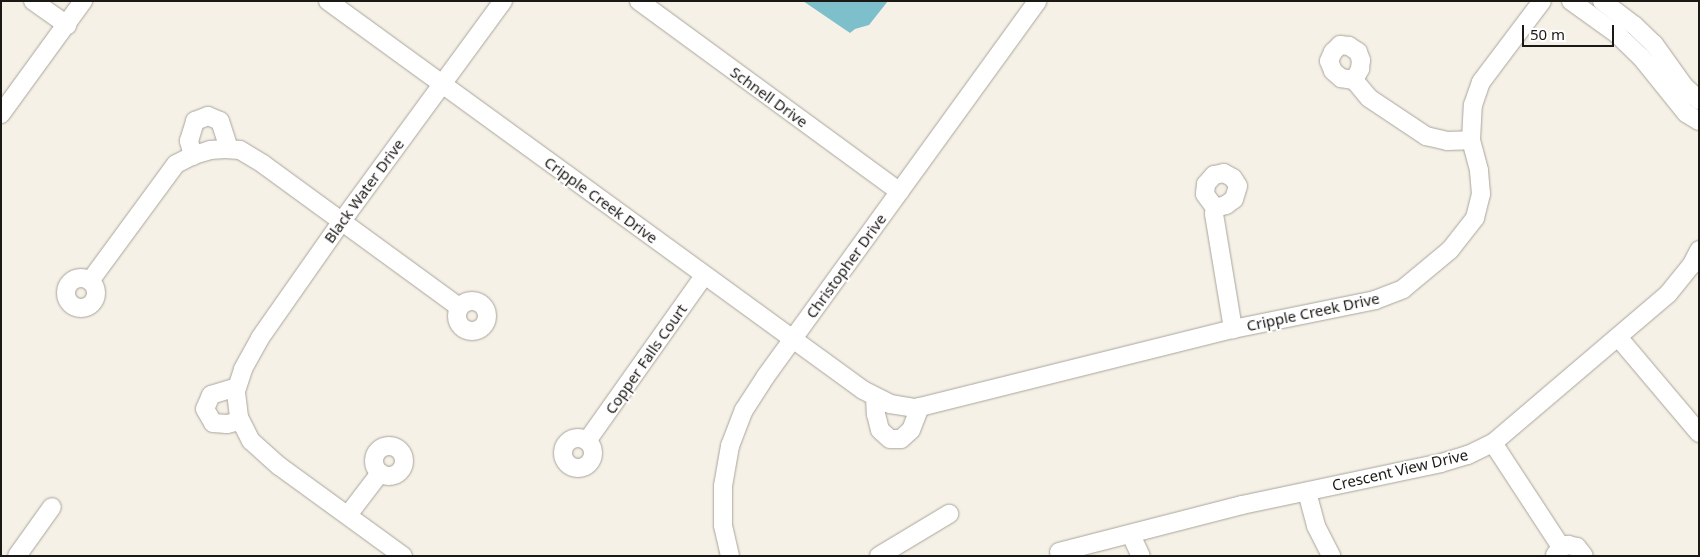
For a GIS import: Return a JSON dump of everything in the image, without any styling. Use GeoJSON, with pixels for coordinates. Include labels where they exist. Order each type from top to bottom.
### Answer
{"type":"FeatureCollection","features":[{"type":"Feature","properties":{"kind":"street"},"geometry":{"type":"LineString","coordinates":[[33,1],[67,25]]}},
{"type":"Feature","properties":{"kind":"street"},"geometry":{"type":"LineString","coordinates":[[1,114],[83,1]]}},
{"type":"Feature","properties":{"kind":"street","name":"Cripple Creek Drive"},"geometry":{"type":"LineString","coordinates":[[328,1],[792,339],[875,397],[902,407],[920,407],[1234,329],[1374,300],[1403,289],[1450,250],[1475,218],[1481,194],[1479,170],[1470,140],[1473,105],[1481,82],[1542,1]]}},
{"type":"Feature","properties":{"kind":"street","name":"Black Water Drive"},"geometry":{"type":"LineString","coordinates":[[403,556],[279,466],[251,441],[240,421],[237,387],[243,369],[260,338],[342,221],[503,1]]}},
{"type":"Feature","properties":{"kind":"street","name":"Schnell Drive"},"geometry":{"type":"LineString","coordinates":[[639,1],[900,192]]}},
{"type":"Feature","properties":{"kind":"street","name":"Christopher Drive"},"geometry":{"type":"LineString","coordinates":[[730,556],[723,525],[722,504],[730,446],[744,410],[792,339],[1037,1]]}},
{"type":"Feature","properties":{"kind":"street"},"geometry":{"type":"LineString","coordinates":[[1571,1],[1617,34],[1641,56],[1686,113],[1699,121]]}},
{"type":"Feature","properties":{"kind":"street"},"geometry":{"type":"LineString","coordinates":[[1602,1],[1634,25],[1654,44],[1684,86],[1699,100]]}},
{"type":"Feature","properties":{"kind":"street"},"geometry":{"type":"LineString","coordinates":[[1354,80],[1369,98],[1426,136],[1447,141],[1470,140]]}},
{"type":"Feature","properties":{"kind":"street"},"geometry":{"type":"LineString","coordinates":[[193,156],[190,141],[196,121],[208,116],[220,121],[229,149]]}},
{"type":"Feature","properties":{"kind":"street"},"geometry":{"type":"LineString","coordinates":[[90,281],[176,164],[210,150],[229,149],[240,150],[263,164],[459,307]]}},
{"type":"Feature","properties":{"kind":"street"},"geometry":{"type":"LineString","coordinates":[[1215,208],[1214,214],[1234,329]]}},
{"type":"Feature","properties":{"kind":"street","name":"Crescent View Drive"},"geometry":{"type":"LineString","coordinates":[[1059,552],[1242,505],[1441,463],[1493,444],[1668,294],[1691,266],[1699,250]]}},
{"type":"Feature","properties":{"kind":"street","name":"Copper Falls Court"},"geometry":{"type":"LineString","coordinates":[[587,442],[704,276]]}},
{"type":"Feature","properties":{"kind":"street"},"geometry":{"type":"LineString","coordinates":[[1618,337],[1699,433]]}},
{"type":"Feature","properties":{"kind":"street"},"geometry":{"type":"LineString","coordinates":[[237,387],[211,395],[205,409],[213,423],[227,424],[240,421]]}},
{"type":"Feature","properties":{"kind":"street"},"geometry":{"type":"LineString","coordinates":[[875,397],[880,430],[890,439],[902,439],[911,430],[920,407]]}},
{"type":"Feature","properties":{"kind":"street"},"geometry":{"type":"LineString","coordinates":[[1493,444],[1558,551],[1568,545],[1577,547],[1584,556]]}},
{"type":"Feature","properties":{"kind":"street"},"geometry":{"type":"LineString","coordinates":[[348,515],[380,473]]}},
{"type":"Feature","properties":{"kind":"street"},"geometry":{"type":"LineString","coordinates":[[1307,492],[1316,526],[1331,556]]}},
{"type":"Feature","properties":{"kind":"street"},"geometry":{"type":"LineString","coordinates":[[16,556],[52,507]]}},
{"type":"Feature","properties":{"kind":"street"},"geometry":{"type":"LineString","coordinates":[[879,556],[949,514]]}},
{"type":"Feature","properties":{"kind":"street"},"geometry":{"type":"LineString","coordinates":[[1131,535],[1141,556]]}},
{"type":"Feature","properties":{"kind":"water"},"geometry":{"type":"Polygon","coordinates":[[[803,1],[888,1],[869,25],[855,29],[850,33],[803,1]]]}}]}
